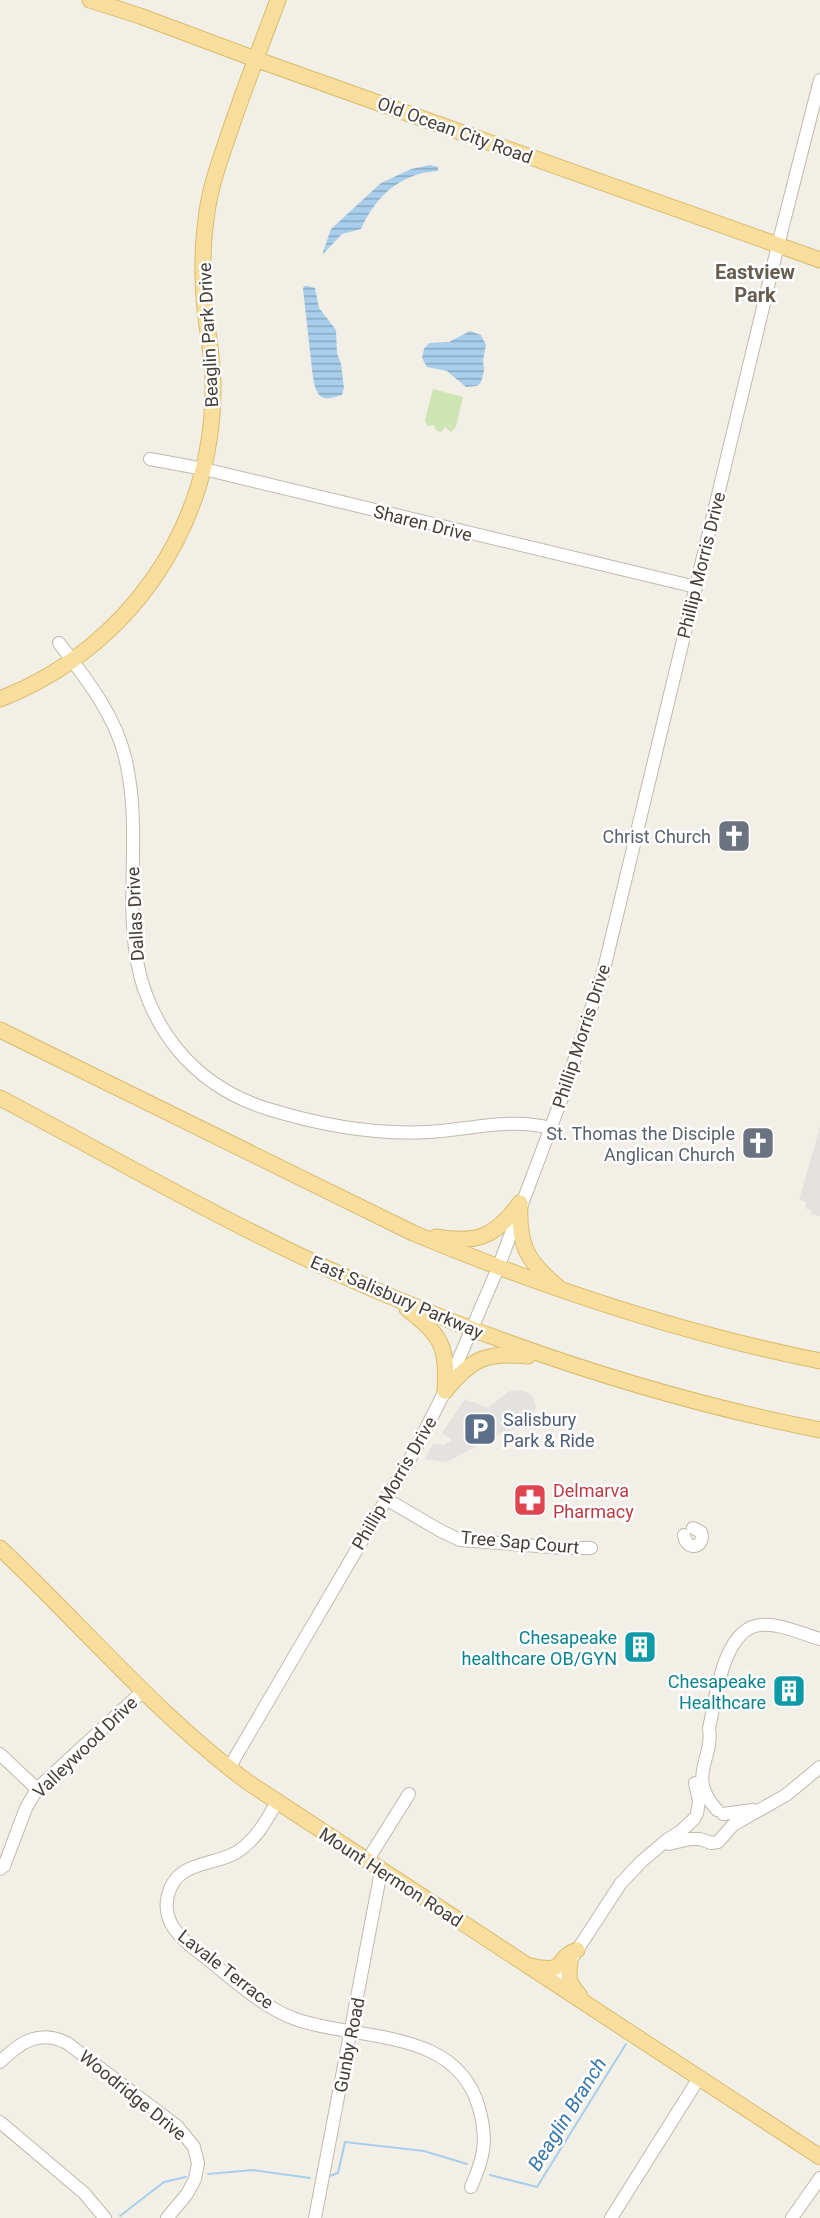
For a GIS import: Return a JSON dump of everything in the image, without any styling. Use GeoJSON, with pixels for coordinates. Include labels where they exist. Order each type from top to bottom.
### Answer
{"type":"FeatureCollection","features":[{"type":"Feature","properties":{"kind":"main road","name":"Old Ocean City Road"},"geometry":{"type":"LineString","coordinates":[[90,0],[140,15],[255,60],[820,260]]}},
{"type":"Feature","properties":{"kind":"main road","name":"Beaglin Park Drive"},"geometry":{"type":"LineString","coordinates":[[0,699],[35,684],[72,661],[118,622],[158,575],[183,528],[204,469],[212,418],[213,388],[203,284],[206,218],[216,171],[278,0]]}},
{"type":"Feature","properties":{"kind":"main road"},"geometry":{"type":"LineString","coordinates":[[0,1030],[413,1233],[498,1268],[566,1293],[707,1335],[820,1361]]}},
{"type":"Feature","properties":{"kind":"main road","name":"East Salisbury Parkway"},"geometry":{"type":"LineString","coordinates":[[0,1098],[283,1247],[390,1297],[547,1357],[677,1396],[820,1430]]}},
{"type":"Feature","properties":{"kind":"main road"},"geometry":{"type":"LineString","coordinates":[[413,1233],[463,1240],[475,1239],[497,1230],[520,1203]]}},
{"type":"Feature","properties":{"kind":"main road"},"geometry":{"type":"LineString","coordinates":[[520,1203],[520,1235],[529,1257],[543,1274],[566,1293]]}},
{"type":"Feature","properties":{"kind":"main road"},"geometry":{"type":"LineString","coordinates":[[390,1297],[424,1322],[440,1341],[446,1361],[446,1390]]}},
{"type":"Feature","properties":{"kind":"main road"},"geometry":{"type":"LineString","coordinates":[[446,1390],[464,1370],[480,1358],[498,1354],[547,1357]]}},
{"type":"Feature","properties":{"kind":"main road","name":"Mount Hermon Road"},"geometry":{"type":"LineString","coordinates":[[0,1548],[143,1691],[229,1768],[381,1871],[820,2157]]}},
{"type":"Feature","properties":{"kind":"main road"},"geometry":{"type":"LineString","coordinates":[[526,1965],[555,1969],[569,1953],[573,1956],[568,1977],[570,1984],[588,2005]]}},
{"type":"Feature","properties":{"kind":"street","name":"Phillip Morris Drive"},"geometry":{"type":"LineString","coordinates":[[229,1768],[415,1450],[446,1390],[498,1268],[584,1033],[604,969],[778,245],[820,80]]}},
{"type":"Feature","properties":{"kind":"street","name":"Sharen Drive"},"geometry":{"type":"LineString","coordinates":[[150,459],[204,469],[696,587]]}},
{"type":"Feature","properties":{"kind":"street","name":"Dallas Drive"},"geometry":{"type":"LineString","coordinates":[[59,643],[107,714],[122,747],[127,765],[132,816],[132,932],[135,958],[150,1006],[163,1030],[192,1065],[218,1086],[248,1102],[340,1127],[400,1133],[522,1123],[550,1128]]}},
{"type":"Feature","properties":{"kind":"street","name":"Tree Sap Court"},"geometry":{"type":"LineString","coordinates":[[386,1499],[460,1540],[591,1548]]}},
{"type":"Feature","properties":{"kind":"street"},"geometry":{"type":"LineString","coordinates":[[727,1830],[726,1819],[706,1794],[702,1766],[728,1653],[739,1635],[752,1627],[769,1625],[820,1639]]}},
{"type":"Feature","properties":{"kind":"street","name":"Valleywood Drive"},"geometry":{"type":"LineString","coordinates":[[0,1869],[4,1866],[26,1808],[37,1789],[143,1691]]}},
{"type":"Feature","properties":{"kind":"street"},"geometry":{"type":"LineString","coordinates":[[700,1839],[693,1830],[699,1801],[694,1766],[703,1735],[709,1728]]}},
{"type":"Feature","properties":{"kind":"street"},"geometry":{"type":"LineString","coordinates":[[0,1754],[37,1789]]}},
{"type":"Feature","properties":{"kind":"street"},"geometry":{"type":"LineString","coordinates":[[660,1848],[679,1841],[700,1839],[711,1843],[718,1842],[727,1830],[795,1789],[820,1767]]}},
{"type":"Feature","properties":{"kind":"street"},"geometry":{"type":"LineString","coordinates":[[367,1861],[409,1794]]}},
{"type":"Feature","properties":{"kind":"street","name":"Lavale Terrace"},"geometry":{"type":"LineString","coordinates":[[277,1802],[263,1826],[247,1845],[226,1857],[191,1867],[176,1878],[171,1886],[167,1904],[169,1921],[177,1935],[183,1940],[274,2008],[299,2020],[408,2043],[434,2053],[449,2062],[467,2080],[477,2101],[484,2140],[483,2157],[471,2187]]}},
{"type":"Feature","properties":{"kind":"street"},"geometry":{"type":"LineString","coordinates":[[555,1984],[621,1883],[636,1867],[696,1816],[707,1808],[720,1812],[766,1807]]}},
{"type":"Feature","properties":{"kind":"street","name":"Gunby Road"},"geometry":{"type":"LineString","coordinates":[[315,2218],[381,1871]]}},
{"type":"Feature","properties":{"kind":"street","name":"Woodridge Drive"},"geometry":{"type":"LineString","coordinates":[[0,2062],[22,2044],[38,2037],[51,2036],[60,2039],[177,2126],[194,2147],[197,2156],[197,2171],[187,2194],[167,2218]]}},
{"type":"Feature","properties":{"kind":"street"},"geometry":{"type":"LineString","coordinates":[[611,2218],[699,2078]]}},
{"type":"Feature","properties":{"kind":"street"},"geometry":{"type":"LineString","coordinates":[[0,2122],[84,2193],[105,2218]]}},
{"type":"Feature","properties":{"kind":"street"},"geometry":{"type":"LineString","coordinates":[[792,2218],[820,2178]]}},
{"type":"Feature","properties":{"kind":"green space"},"geometry":{"type":"Polygon","coordinates":[[[433,389],[463,397],[456,427],[451,432],[445,427],[441,432],[436,430],[434,425],[427,426],[425,420],[433,389]]]}},
{"type":"Feature","properties":{"kind":"shaded area"},"geometry":{"type":"Polygon","coordinates":[[[820,1127],[820,1216],[811,1214],[812,1211],[805,1208],[806,1202],[799,1200],[820,1127]]]}},
{"type":"Feature","properties":{"kind":"shaded area","name":"Salisbury Park & Ride"},"geometry":{"type":"Polygon","coordinates":[[[517,1390],[528,1392],[534,1399],[536,1408],[526,1425],[500,1434],[447,1462],[425,1459],[433,1443],[444,1445],[452,1440],[442,1433],[465,1399],[488,1408],[507,1392],[517,1390]]]}},
{"type":"Feature","properties":{"kind":"water"},"geometry":{"type":"Polygon","coordinates":[[[430,165],[438,167],[438,171],[421,173],[391,188],[371,211],[361,229],[342,234],[322,255],[331,229],[381,183],[411,169],[430,165]]]}},
{"type":"Feature","properties":{"kind":"water"},"geometry":{"type":"Polygon","coordinates":[[[304,286],[315,288],[319,308],[336,330],[337,353],[344,388],[342,395],[335,397],[326,398],[319,395],[313,378],[303,289],[304,286]]]}},
{"type":"Feature","properties":{"kind":"water"},"geometry":{"type":"Polygon","coordinates":[[[470,331],[481,335],[486,345],[481,382],[477,386],[466,387],[447,371],[427,367],[422,358],[424,349],[429,343],[449,342],[470,331]]]}},
{"type":"Feature","properties":{"kind":"waterway","name":"Beaglin Branch"},"geometry":{"type":"LineString","coordinates":[[490,2175],[537,2187],[626,2044]]}},
{"type":"Feature","properties":{"kind":"waterway","name":"Beaglin Branch"},"geometry":{"type":"LineString","coordinates":[[330,2176],[338,2173],[345,2142],[424,2151],[467,2164]]}},
{"type":"Feature","properties":{"kind":"waterway","name":"Beaglin Branch"},"geometry":{"type":"LineString","coordinates":[[208,2174],[253,2170],[310,2178]]}},
{"type":"Feature","properties":{"kind":"waterway","name":"Beaglin Branch"},"geometry":{"type":"LineString","coordinates":[[120,2216],[164,2182],[186,2177]]}},
{"type":"Feature","properties":{"kind":"place","name":"Christ Church"},"geometry":{"type":"Point","coordinates":[734,836]}},
{"type":"Feature","properties":{"kind":"place","name":"St. Thomas the Disciple Anglican Church"},"geometry":{"type":"Point","coordinates":[758,1143]}},
{"type":"Feature","properties":{"kind":"place","name":"Salisbury Park & Ride"},"geometry":{"type":"Point","coordinates":[480,1429]}},
{"type":"Feature","properties":{"kind":"place","name":"Delmarva Pharmacy"},"geometry":{"type":"Point","coordinates":[530,1500]}},
{"type":"Feature","properties":{"kind":"place","name":"Chesapeake healthcare OB/GYN"},"geometry":{"type":"Point","coordinates":[640,1647]}},
{"type":"Feature","properties":{"kind":"place","name":"Chesapeake Healthcare"},"geometry":{"type":"Point","coordinates":[789,1691]}},
{"type":"Feature","properties":{"kind":"district","name":"Eastview Park"},"geometry":{"type":"Point","coordinates":[755,284]}}]}
